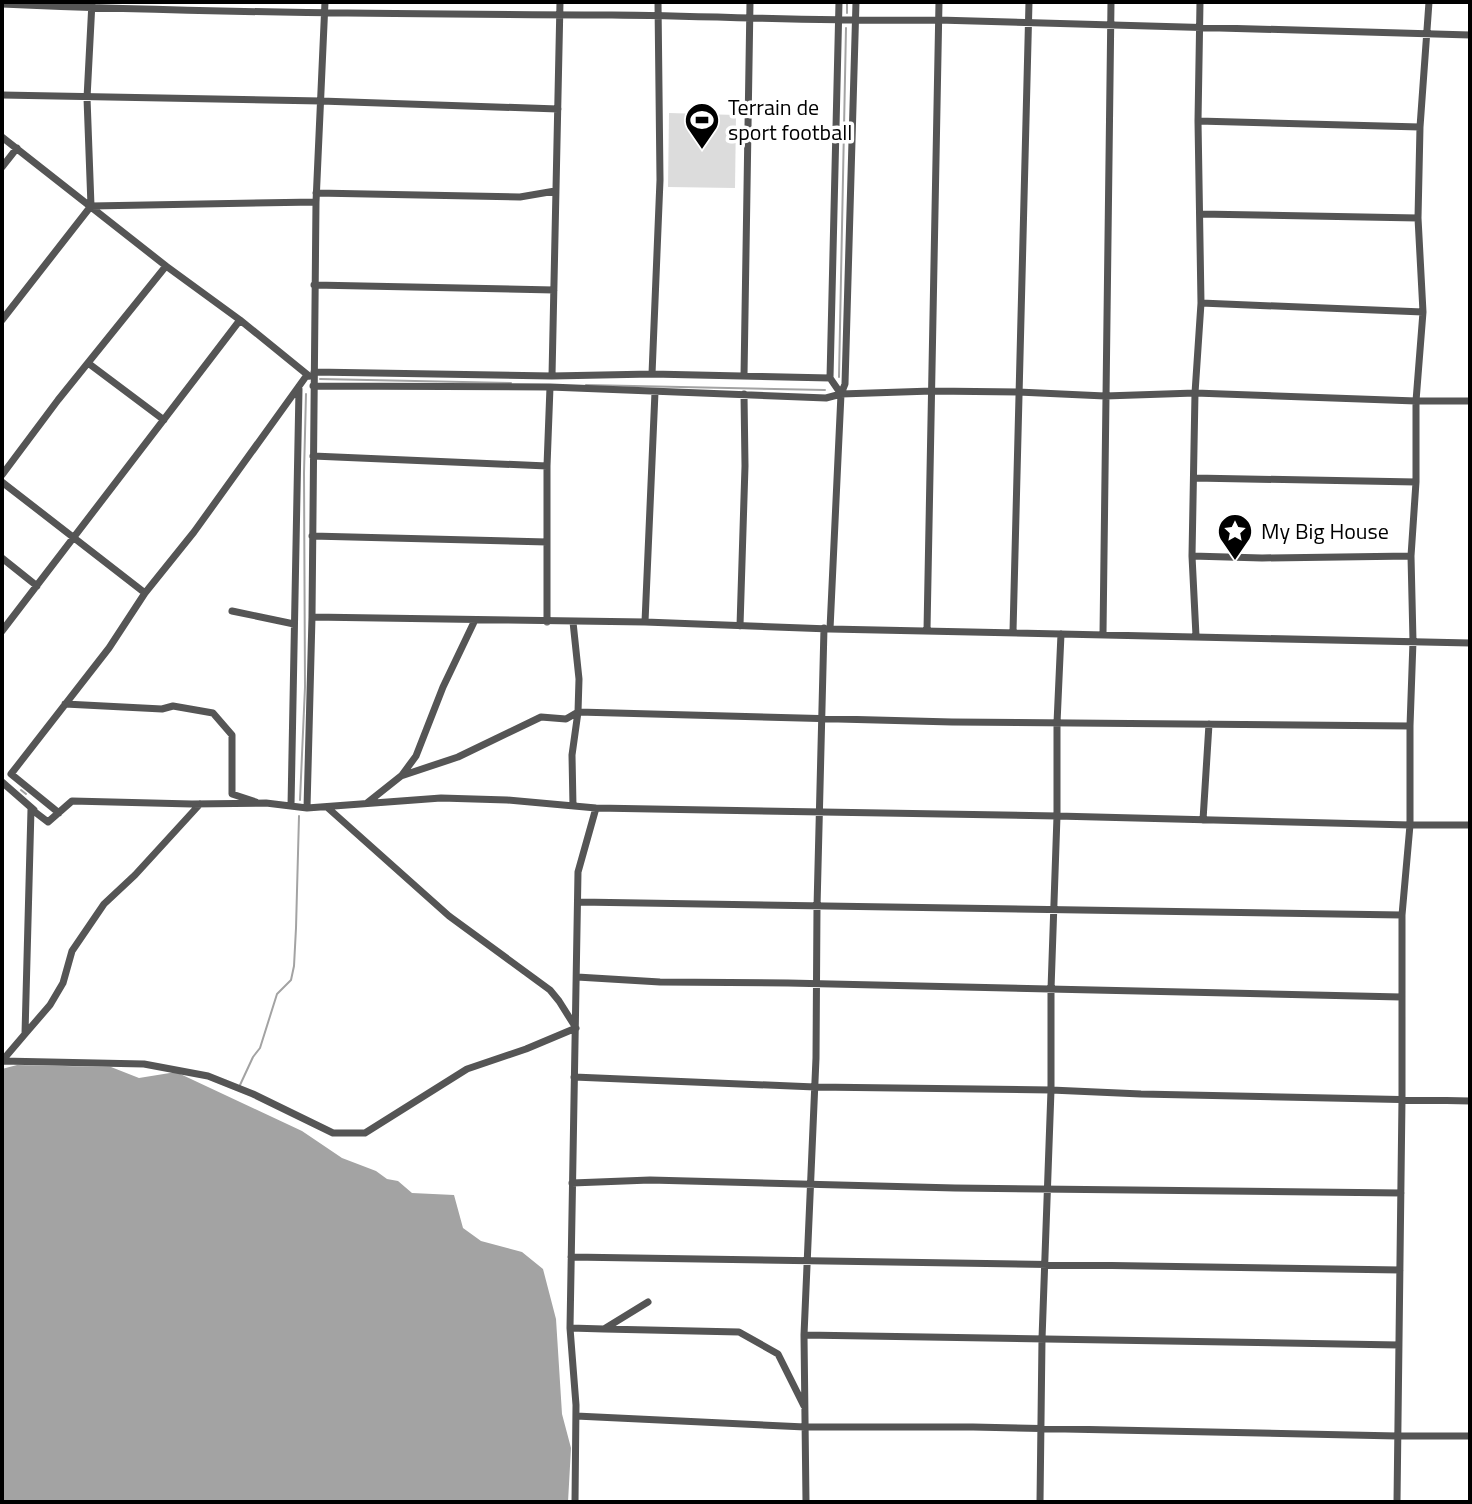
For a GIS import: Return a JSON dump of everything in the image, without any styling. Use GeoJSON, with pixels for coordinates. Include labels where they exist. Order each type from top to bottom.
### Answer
{"type":"FeatureCollection","features":[{"type":"Feature","properties":{"kind":"street"},"geometry":{"type":"LineString","coordinates":[[307,808],[312,617],[314,285],[325,2]]}},
{"type":"Feature","properties":{"kind":"street"},"geometry":{"type":"LineString","coordinates":[[552,376],[560,2]]}},
{"type":"Feature","properties":{"kind":"street"},"geometry":{"type":"LineString","coordinates":[[652,374],[660,180],[658,2]]}},
{"type":"Feature","properties":{"kind":"street"},"geometry":{"type":"LineString","coordinates":[[744,376],[750,2]]}},
{"type":"Feature","properties":{"kind":"street"},"geometry":{"type":"LineString","coordinates":[[806,1502],[804,1335],[815,1087],[820,719],[841,394],[845,384],[847,21],[839,2]]}},
{"type":"Feature","properties":{"kind":"street"},"geometry":{"type":"LineString","coordinates":[[841,394],[830,378],[847,21],[856,2]]}},
{"type":"Feature","properties":{"kind":"street"},"geometry":{"type":"LineString","coordinates":[[927,630],[939,2]]}},
{"type":"Feature","properties":{"kind":"street"},"geometry":{"type":"LineString","coordinates":[[1013,632],[1029,2]]}},
{"type":"Feature","properties":{"kind":"street"},"geometry":{"type":"LineString","coordinates":[[1103,634],[1111,2]]}},
{"type":"Feature","properties":{"kind":"street"},"geometry":{"type":"LineString","coordinates":[[1196,636],[1192,556],[1195,393],[1201,303],[1200,2]]}},
{"type":"Feature","properties":{"kind":"street"},"geometry":{"type":"LineString","coordinates":[[1397,1502],[1402,915],[1410,825],[1411,556],[1416,482],[1416,401],[1423,312],[1418,218],[1420,127],[1429,2]]}},
{"type":"Feature","properties":{"kind":"street"},"geometry":{"type":"LineString","coordinates":[[2,4],[325,13],[938,20],[1470,35]]}},
{"type":"Feature","properties":{"kind":"street"},"geometry":{"type":"LineString","coordinates":[[2,320],[91,206],[87,98],[92,5]]}},
{"type":"Feature","properties":{"kind":"street"},"geometry":{"type":"LineString","coordinates":[[2,95],[558,109]]}},
{"type":"Feature","properties":{"kind":"street"},"geometry":{"type":"LineString","coordinates":[[1198,121],[1420,127]]}},
{"type":"Feature","properties":{"kind":"street"},"geometry":{"type":"LineString","coordinates":[[2,137],[312,378],[826,398],[841,394],[932,391],[1105,396],[1195,393],[1470,401]]}},
{"type":"Feature","properties":{"kind":"street"},"geometry":{"type":"LineString","coordinates":[[2,167],[17,148]]}},
{"type":"Feature","properties":{"kind":"street"},"geometry":{"type":"LineString","coordinates":[[91,206],[316,197],[520,197],[555,191]]}},
{"type":"Feature","properties":{"kind":"street"},"geometry":{"type":"LineString","coordinates":[[1200,214],[1418,218]]}},
{"type":"Feature","properties":{"kind":"street"},"geometry":{"type":"LineString","coordinates":[[2,475],[166,266]]}},
{"type":"Feature","properties":{"kind":"street"},"geometry":{"type":"LineString","coordinates":[[314,285],[554,290]]}},
{"type":"Feature","properties":{"kind":"street"},"geometry":{"type":"LineString","coordinates":[[1201,303],[1423,312]]}},
{"type":"Feature","properties":{"kind":"street"},"geometry":{"type":"LineString","coordinates":[[2,631],[240,320]]}},
{"type":"Feature","properties":{"kind":"street"},"geometry":{"type":"LineString","coordinates":[[88,363],[164,420]]}},
{"type":"Feature","properties":{"kind":"street"},"geometry":{"type":"LineString","coordinates":[[59,813],[11,774],[109,648],[145,593],[194,532],[299,387],[312,378],[652,374],[830,378]]}},
{"type":"Feature","properties":{"kind":"street"},"geometry":{"type":"LineString","coordinates":[[291,806],[299,387]]}},
{"type":"Feature","properties":{"kind":"street"},"geometry":{"type":"LineString","coordinates":[[547,622],[550,387]]}},
{"type":"Feature","properties":{"kind":"street"},"geometry":{"type":"LineString","coordinates":[[645,622],[655,392]]}},
{"type":"Feature","properties":{"kind":"street"},"geometry":{"type":"LineString","coordinates":[[740,626],[744,394]]}},
{"type":"Feature","properties":{"kind":"street"},"geometry":{"type":"LineString","coordinates":[[313,456],[547,466]]}},
{"type":"Feature","properties":{"kind":"street"},"geometry":{"type":"LineString","coordinates":[[1194,478],[1416,482]]}},
{"type":"Feature","properties":{"kind":"street"},"geometry":{"type":"LineString","coordinates":[[2,482],[145,593]]}},
{"type":"Feature","properties":{"kind":"street"},"geometry":{"type":"LineString","coordinates":[[312,536],[547,542]]}},
{"type":"Feature","properties":{"kind":"street"},"geometry":{"type":"LineString","coordinates":[[1192,556],[1411,556]]}},
{"type":"Feature","properties":{"kind":"street"},"geometry":{"type":"LineString","coordinates":[[2,558],[37,586]]}},
{"type":"Feature","properties":{"kind":"street"},"geometry":{"type":"LineString","coordinates":[[232,611],[294,624]]}},
{"type":"Feature","properties":{"kind":"street"},"geometry":{"type":"LineString","coordinates":[[312,617],[645,622],[1470,643]]}},
{"type":"Feature","properties":{"kind":"street"},"geometry":{"type":"LineString","coordinates":[[366,804],[401,776],[416,756],[443,687],[475,620]]}},
{"type":"Feature","properties":{"kind":"street"},"geometry":{"type":"LineString","coordinates":[[573,622],[579,679],[572,755],[573,806]]}},
{"type":"Feature","properties":{"kind":"street"},"geometry":{"type":"LineString","coordinates":[[1040,1502],[1061,634]]}},
{"type":"Feature","properties":{"kind":"street"},"geometry":{"type":"LineString","coordinates":[[65,704],[162,709],[173,706],[213,713],[232,735],[232,794],[261,803]]}},
{"type":"Feature","properties":{"kind":"street"},"geometry":{"type":"LineString","coordinates":[[401,776],[458,757],[541,717],[566,719],[578,712],[1057,723],[1410,726]]}},
{"type":"Feature","properties":{"kind":"street"},"geometry":{"type":"LineString","coordinates":[[1203,820],[1209,724]]}},
{"type":"Feature","properties":{"kind":"street"},"geometry":{"type":"LineString","coordinates":[[3,785],[48,822]]}},
{"type":"Feature","properties":{"kind":"street"},"geometry":{"type":"LineString","coordinates":[[48,822],[72,801],[261,803],[328,808],[441,798],[596,808],[1470,825]]}},
{"type":"Feature","properties":{"kind":"street"},"geometry":{"type":"LineString","coordinates":[[2,1061],[50,1005],[63,983],[72,951],[104,904],[200,804]]}},
{"type":"Feature","properties":{"kind":"street"},"geometry":{"type":"LineString","coordinates":[[328,808],[449,916],[550,990],[576,1028]]}},
{"type":"Feature","properties":{"kind":"street"},"geometry":{"type":"LineString","coordinates":[[575,1502],[576,1416],[570,1328],[579,867],[596,808]]}},
{"type":"Feature","properties":{"kind":"street"},"geometry":{"type":"LineString","coordinates":[[25,1034],[31,809],[48,822]]}},
{"type":"Feature","properties":{"kind":"street"},"geometry":{"type":"LineString","coordinates":[[579,902],[1402,915]]}},
{"type":"Feature","properties":{"kind":"street"},"geometry":{"type":"LineString","coordinates":[[577,977],[660,982],[1401,997]]}},
{"type":"Feature","properties":{"kind":"street"},"geometry":{"type":"LineString","coordinates":[[2,1061],[144,1064],[208,1076],[333,1133],[365,1133],[467,1069],[576,1028]]}},
{"type":"Feature","properties":{"kind":"street"},"geometry":{"type":"LineString","coordinates":[[574,1077],[815,1087],[1470,1101]]}},
{"type":"Feature","properties":{"kind":"street"},"geometry":{"type":"LineString","coordinates":[[572,1183],[650,1180],[1048,1190],[1401,1193]]}},
{"type":"Feature","properties":{"kind":"street"},"geometry":{"type":"LineString","coordinates":[[571,1257],[1400,1270]]}},
{"type":"Feature","properties":{"kind":"street"},"geometry":{"type":"LineString","coordinates":[[604,1329],[648,1302]]}},
{"type":"Feature","properties":{"kind":"street"},"geometry":{"type":"LineString","coordinates":[[570,1328],[739,1332],[778,1354],[805,1408]]}},
{"type":"Feature","properties":{"kind":"street"},"geometry":{"type":"LineString","coordinates":[[804,1335],[1399,1345]]}},
{"type":"Feature","properties":{"kind":"street"},"geometry":{"type":"LineString","coordinates":[[576,1416],[805,1427],[1470,1436]]}},
{"type":"Feature","properties":{"kind":"shaded area","name":"Terrain de sport football"},"geometry":{"type":"Polygon","coordinates":[[[669,113],[736,115],[735,188],[668,187],[669,113]]]}},
{"type":"Feature","properties":{"kind":"shaded area"},"geometry":{"type":"Polygon","coordinates":[[[17,1065],[111,1067],[139,1078],[176,1072],[302,1131],[342,1158],[398,1181],[412,1193],[454,1195],[463,1228],[481,1241],[522,1252],[543,1269],[556,1319],[562,1414],[571,1448],[568,1502],[2,1502],[2,1069],[17,1065]]]}},
{"type":"Feature","properties":{"kind":"waterway"},"geometry":{"type":"LineString","coordinates":[[847,2],[847,13]]}},
{"type":"Feature","properties":{"kind":"waterway"},"geometry":{"type":"LineString","coordinates":[[839,377],[846,28]]}},
{"type":"Feature","properties":{"kind":"waterway"},"geometry":{"type":"LineString","coordinates":[[320,379],[511,383]]}},
{"type":"Feature","properties":{"kind":"waterway"},"geometry":{"type":"LineString","coordinates":[[586,385],[825,390]]}},
{"type":"Feature","properties":{"kind":"waterway"},"geometry":{"type":"LineString","coordinates":[[300,800],[305,687],[306,394]]}},
{"type":"Feature","properties":{"kind":"waterway"},"geometry":{"type":"LineString","coordinates":[[21,790],[26,794]]}},
{"type":"Feature","properties":{"kind":"waterway"},"geometry":{"type":"LineString","coordinates":[[240,1085],[260,1048],[277,994],[291,980],[296,928],[299,816]]}},
{"type":"Feature","properties":{"kind":"place","name":"Terrain de sport football"},"geometry":{"type":"Point","coordinates":[702,151]}},
{"type":"Feature","properties":{"kind":"place","name":"My Big House"},"geometry":{"type":"Point","coordinates":[1235,562]}}]}
